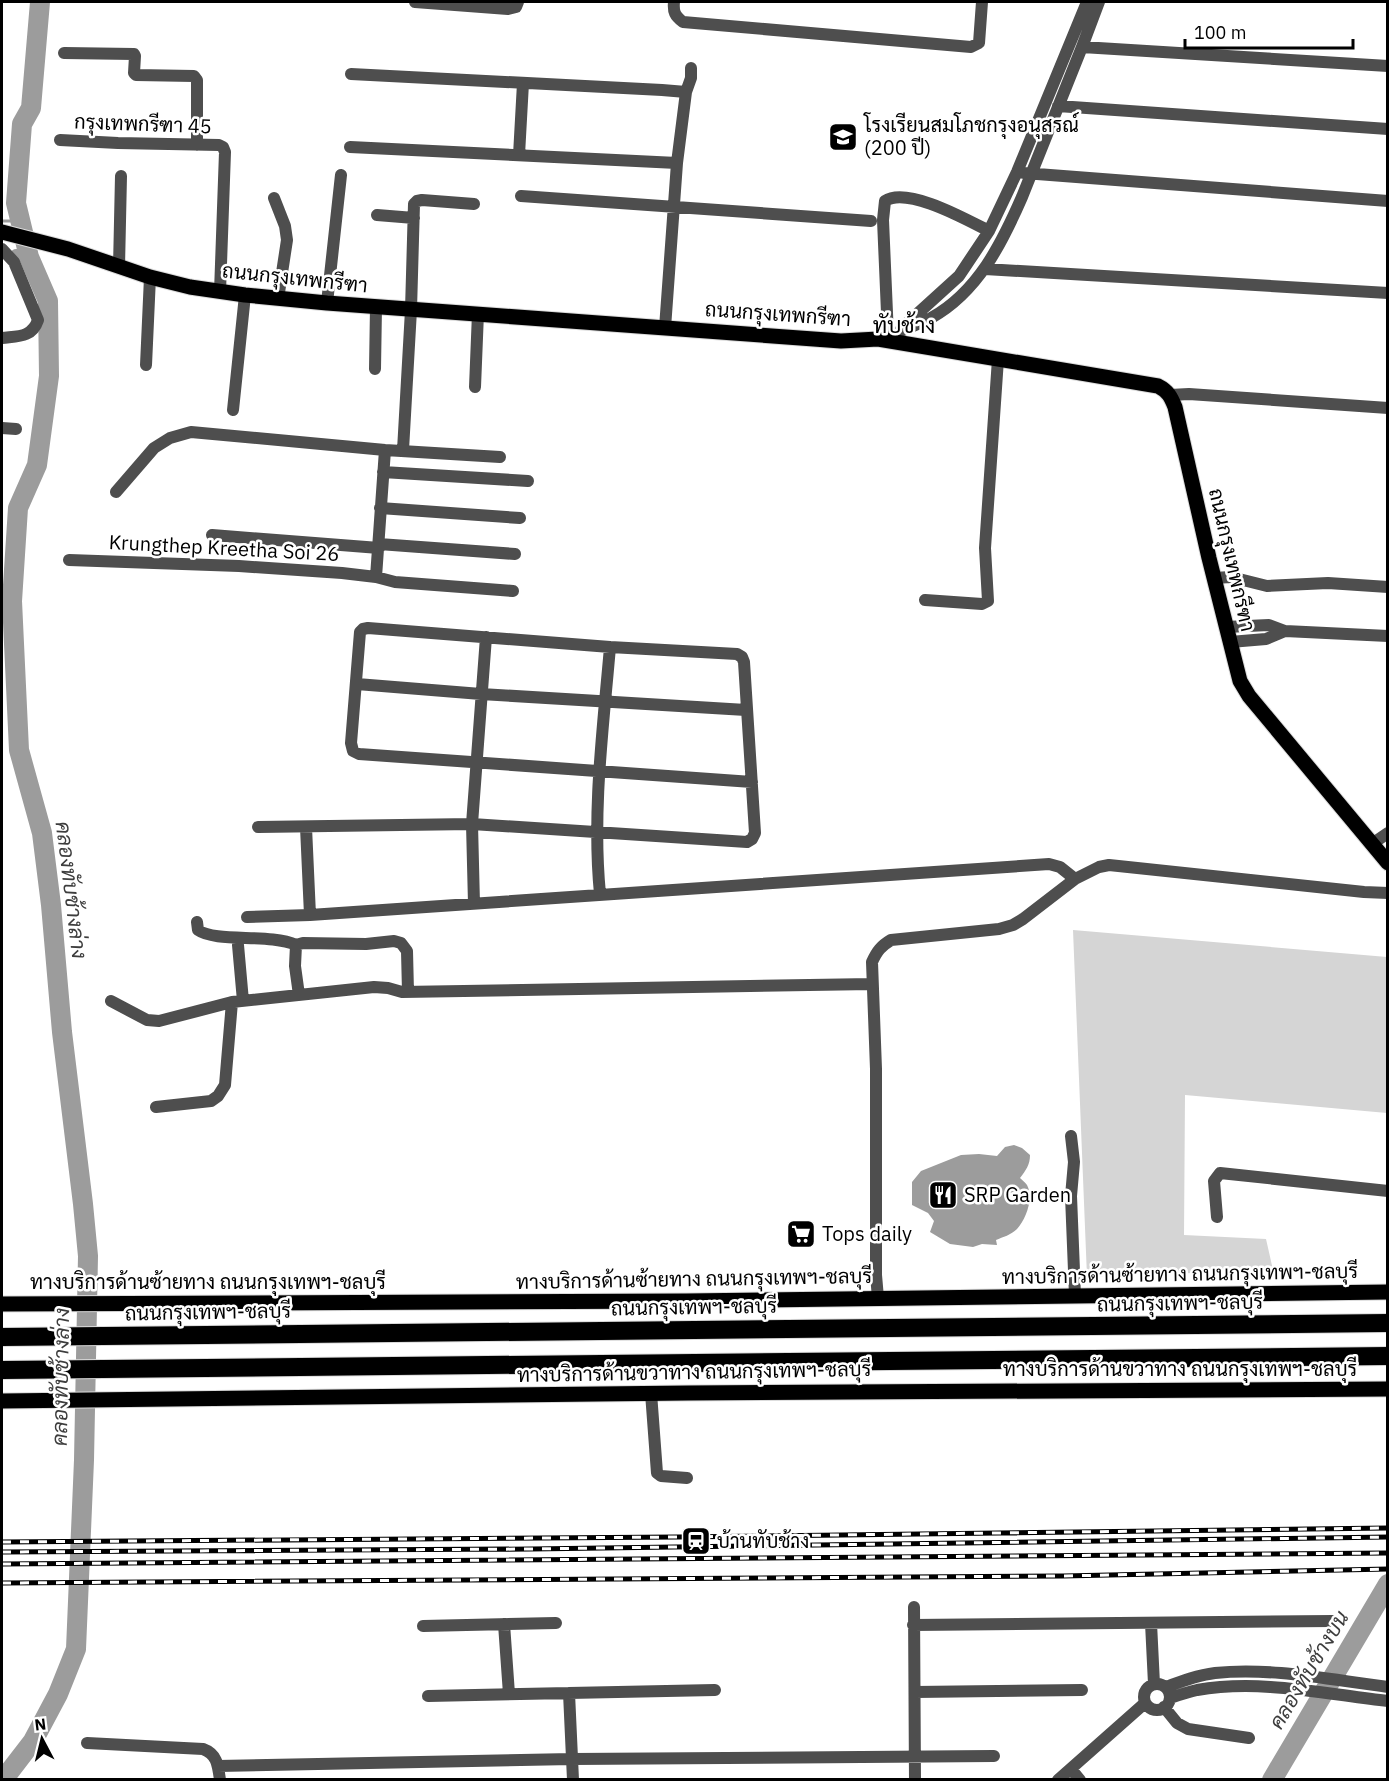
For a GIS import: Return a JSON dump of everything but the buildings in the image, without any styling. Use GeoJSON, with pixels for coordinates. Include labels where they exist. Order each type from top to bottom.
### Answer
{"type":"FeatureCollection","features":[{"type":"Feature","properties":{"kind":"highway","name":"ถนนกรุงเทพฯ-ชลบุรี"},"geometry":{"type":"LineString","coordinates":[[2,1337],[1388,1323]]}},
{"type":"Feature","properties":{"kind":"highway"},"geometry":{"type":"LineString","coordinates":[[2,1370],[1388,1356]]}},
{"type":"Feature","properties":{"kind":"main road","name":"ถนนกรุงเทพกรีฑา"},"geometry":{"type":"LineString","coordinates":[[4,232],[68,249],[150,277],[220,292],[411,310],[841,341],[883,338],[998,360],[1158,386],[1170,395],[1175,407],[1240,681],[1249,696],[1388,863]]}},
{"type":"Feature","properties":{"kind":"main road","name":"ทางบริการด้านซ้ายทาง ถนนกรุงเทพฯ-ชลบุรี"},"geometry":{"type":"LineString","coordinates":[[2,1304],[136,1302],[244,1304],[1388,1292]]}},
{"type":"Feature","properties":{"kind":"main road","name":"ทางบริการด้านขวาทาง ถนนกรุงเทพฯ-ชลบุรี"},"geometry":{"type":"LineString","coordinates":[[2,1401],[1388,1389]]}},
{"type":"Feature","properties":{"kind":"street"},"geometry":{"type":"LineString","coordinates":[[415,2],[508,9],[516,7],[518,2]]}},
{"type":"Feature","properties":{"kind":"street"},"geometry":{"type":"LineString","coordinates":[[674,2],[673,10],[677,18],[684,22],[971,47],[979,43],[982,2]]}},
{"type":"Feature","properties":{"kind":"street"},"geometry":{"type":"LineString","coordinates":[[900,330],[959,276],[989,231],[1017,172],[1087,2]]}},
{"type":"Feature","properties":{"kind":"street"},"geometry":{"type":"LineString","coordinates":[[989,231],[942,207],[903,197],[885,201],[883,338],[931,318],[949,306],[969,289],[985,268],[1013,218],[1032,174],[1099,2]]}},
{"type":"Feature","properties":{"kind":"street"},"geometry":{"type":"LineString","coordinates":[[1082,47],[1388,66]]}},
{"type":"Feature","properties":{"kind":"street"},"geometry":{"type":"LineString","coordinates":[[64,53],[134,54],[134,73],[136,75],[196,78],[197,145]]}},
{"type":"Feature","properties":{"kind":"street"},"geometry":{"type":"LineString","coordinates":[[665,328],[677,163],[686,93],[692,78],[690,68]]}},
{"type":"Feature","properties":{"kind":"street"},"geometry":{"type":"LineString","coordinates":[[351,74],[686,93]]}},
{"type":"Feature","properties":{"kind":"street"},"geometry":{"type":"LineString","coordinates":[[519,155],[523,83]]}},
{"type":"Feature","properties":{"kind":"street"},"geometry":{"type":"LineString","coordinates":[[1058,106],[1388,129]]}},
{"type":"Feature","properties":{"kind":"street","name":"กรุงเทพกรีฑา 45"},"geometry":{"type":"LineString","coordinates":[[60,140],[219,145],[223,147],[225,152],[220,292]]}},
{"type":"Feature","properties":{"kind":"street"},"geometry":{"type":"LineString","coordinates":[[350,147],[677,163]]}},
{"type":"Feature","properties":{"kind":"street"},"geometry":{"type":"LineString","coordinates":[[1017,172],[1388,201]]}},
{"type":"Feature","properties":{"kind":"street"},"geometry":{"type":"LineString","coordinates":[[327,303],[341,175]]}},
{"type":"Feature","properties":{"kind":"street"},"geometry":{"type":"LineString","coordinates":[[118,267],[121,176]]}},
{"type":"Feature","properties":{"kind":"street"},"geometry":{"type":"LineString","coordinates":[[521,196],[871,221]]}},
{"type":"Feature","properties":{"kind":"street"},"geometry":{"type":"LineString","coordinates":[[274,198],[285,226],[287,240],[278,299]]}},
{"type":"Feature","properties":{"kind":"street"},"geometry":{"type":"LineString","coordinates":[[403,450],[414,204],[417,201],[474,204]]}},
{"type":"Feature","properties":{"kind":"street"},"geometry":{"type":"LineString","coordinates":[[376,215],[414,218]]}},
{"type":"Feature","properties":{"kind":"street"},"geometry":{"type":"LineString","coordinates":[[2,249],[14,262],[38,320],[29,333],[2,338]]}},
{"type":"Feature","properties":{"kind":"street"},"geometry":{"type":"LineString","coordinates":[[985,268],[1388,293]]}},
{"type":"Feature","properties":{"kind":"street"},"geometry":{"type":"LineString","coordinates":[[146,365],[150,277]]}},
{"type":"Feature","properties":{"kind":"street"},"geometry":{"type":"LineString","coordinates":[[233,410],[245,295]]}},
{"type":"Feature","properties":{"kind":"street"},"geometry":{"type":"LineString","coordinates":[[375,369],[376,307]]}},
{"type":"Feature","properties":{"kind":"street"},"geometry":{"type":"LineString","coordinates":[[475,387],[478,314]]}},
{"type":"Feature","properties":{"kind":"street"},"geometry":{"type":"LineString","coordinates":[[925,600],[982,604],[988,601],[985,548],[998,360]]}},
{"type":"Feature","properties":{"kind":"street"},"geometry":{"type":"LineString","coordinates":[[1170,395],[1189,394],[1388,408]]}},
{"type":"Feature","properties":{"kind":"street"},"geometry":{"type":"LineString","coordinates":[[2,428],[16,429]]}},
{"type":"Feature","properties":{"kind":"street"},"geometry":{"type":"LineString","coordinates":[[116,492],[154,448],[170,438],[191,432],[385,450],[500,457]]}},
{"type":"Feature","properties":{"kind":"street"},"geometry":{"type":"LineString","coordinates":[[376,578],[385,450]]}},
{"type":"Feature","properties":{"kind":"street"},"geometry":{"type":"LineString","coordinates":[[383,472],[528,481]]}},
{"type":"Feature","properties":{"kind":"street"},"geometry":{"type":"LineString","coordinates":[[380,508],[520,518]]}},
{"type":"Feature","properties":{"kind":"street"},"geometry":{"type":"LineString","coordinates":[[212,535],[515,554]]}},
{"type":"Feature","properties":{"kind":"street","name":"Krungthep Kreetha Soi 26"},"geometry":{"type":"LineString","coordinates":[[69,560],[239,566],[513,591]]}},
{"type":"Feature","properties":{"kind":"street"},"geometry":{"type":"LineString","coordinates":[[1214,578],[1231,577],[1267,586],[1328,583],[1388,587]]}},
{"type":"Feature","properties":{"kind":"street"},"geometry":{"type":"LineString","coordinates":[[1226,627],[1269,625],[1285,631],[1388,636]]}},
{"type":"Feature","properties":{"kind":"street"},"geometry":{"type":"LineString","coordinates":[[258,827],[472,824],[747,842],[752,839],[755,833],[752,782],[746,710],[744,662],[737,654],[610,647],[363,628],[360,632],[351,743],[352,751],[359,754],[752,782]]}},
{"type":"Feature","properties":{"kind":"street"},"geometry":{"type":"LineString","coordinates":[[1230,642],[1266,639],[1285,631]]}},
{"type":"Feature","properties":{"kind":"street"},"geometry":{"type":"LineString","coordinates":[[474,904],[472,824],[486,637]]}},
{"type":"Feature","properties":{"kind":"street"},"geometry":{"type":"LineString","coordinates":[[600,894],[597,832],[599,770],[610,647]]}},
{"type":"Feature","properties":{"kind":"street"},"geometry":{"type":"LineString","coordinates":[[357,684],[746,710]]}},
{"type":"Feature","properties":{"kind":"street"},"geometry":{"type":"LineString","coordinates":[[306,827],[310,915]]}},
{"type":"Feature","properties":{"kind":"street"},"geometry":{"type":"LineString","coordinates":[[1372,844],[1388,833]]}},
{"type":"Feature","properties":{"kind":"street"},"geometry":{"type":"LineString","coordinates":[[247,917],[310,915],[1049,864],[1060,867],[1075,879]]}},
{"type":"Feature","properties":{"kind":"street"},"geometry":{"type":"LineString","coordinates":[[878,1298],[876,1275],[876,1066],[872,962],[883,945],[891,940],[999,929],[1013,925],[1075,879],[1099,867],[1109,865],[1364,892],[1388,892]]}},
{"type":"Feature","properties":{"kind":"street"},"geometry":{"type":"LineString","coordinates":[[198,922],[198,930],[202,933],[286,940],[296,945],[303,943],[366,944],[394,941],[401,943],[407,951],[408,992]]}},
{"type":"Feature","properties":{"kind":"street"},"geometry":{"type":"LineString","coordinates":[[156,1107],[211,1101],[218,1096],[225,1085],[238,1001],[238,945]]}},
{"type":"Feature","properties":{"kind":"street"},"geometry":{"type":"LineString","coordinates":[[296,945],[299,995]]}},
{"type":"Feature","properties":{"kind":"street"},"geometry":{"type":"LineString","coordinates":[[111,1001],[147,1020],[159,1021],[238,1001],[374,987],[408,992],[872,984]]}},
{"type":"Feature","properties":{"kind":"street"},"geometry":{"type":"LineString","coordinates":[[1071,1136],[1074,1162],[1071,1196],[1075,1296]]}},
{"type":"Feature","properties":{"kind":"street"},"geometry":{"type":"LineString","coordinates":[[1217,1217],[1214,1181],[1220,1173],[1388,1191]]}},
{"type":"Feature","properties":{"kind":"street"},"geometry":{"type":"LineString","coordinates":[[651,1394],[657,1473],[661,1476],[687,1478]]}},
{"type":"Feature","properties":{"kind":"street"},"geometry":{"type":"LineString","coordinates":[[914,1607],[915,1779]]}},
{"type":"Feature","properties":{"kind":"street"},"geometry":{"type":"LineString","coordinates":[[914,1625],[1333,1621]]}},
{"type":"Feature","properties":{"kind":"street"},"geometry":{"type":"LineString","coordinates":[[423,1626],[556,1623]]}},
{"type":"Feature","properties":{"kind":"street"},"geometry":{"type":"LineString","coordinates":[[1151,1623],[1163,1694],[1177,1723],[1188,1729],[1249,1738]]}},
{"type":"Feature","properties":{"kind":"street"},"geometry":{"type":"LineString","coordinates":[[504,1624],[509,1694]]}},
{"type":"Feature","properties":{"kind":"street"},"geometry":{"type":"LineString","coordinates":[[1388,1687],[1305,1676],[1240,1671],[1189,1678],[1163,1694],[1157,1710],[1145,1703],[1144,1695],[1147,1688],[1163,1694],[1248,1686],[1388,1701]]}},
{"type":"Feature","properties":{"kind":"street"},"geometry":{"type":"LineString","coordinates":[[1281,1689],[1282,1674]]}},
{"type":"Feature","properties":{"kind":"street"},"geometry":{"type":"LineString","coordinates":[[428,1696],[715,1690]]}},
{"type":"Feature","properties":{"kind":"street"},"geometry":{"type":"LineString","coordinates":[[915,1692],[1082,1690]]}},
{"type":"Feature","properties":{"kind":"street"},"geometry":{"type":"LineString","coordinates":[[569,1693],[573,1779]]}},
{"type":"Feature","properties":{"kind":"street"},"geometry":{"type":"LineString","coordinates":[[1058,1779],[1145,1703]]}},
{"type":"Feature","properties":{"kind":"street"},"geometry":{"type":"LineString","coordinates":[[87,1743],[203,1749],[215,1756],[220,1779]]}},
{"type":"Feature","properties":{"kind":"street"},"geometry":{"type":"LineString","coordinates":[[218,1766],[572,1759],[994,1756]]}},
{"type":"Feature","properties":{"kind":"street"},"geometry":{"type":"LineString","coordinates":[[1071,1769],[1080,1779]]}},
{"type":"Feature","properties":{"kind":"shaded area"},"geometry":{"type":"Polygon","coordinates":[[[1073,930],[1387,957],[1387,1113],[1185,1095],[1184,1235],[1266,1239],[1273,1270],[1087,1277],[1073,930]]]}},
{"type":"Feature","properties":{"kind":"shaded area"},"geometry":{"type":"Polygon","coordinates":[[[1014,1145],[1030,1155],[1027,1167],[1020,1178],[1029,1190],[1029,1202],[1026,1214],[1017,1229],[996,1240],[997,1245],[982,1244],[973,1247],[950,1244],[930,1232],[934,1221],[928,1213],[912,1205],[912,1182],[921,1171],[961,1155],[997,1156],[1005,1147],[1014,1145]]]}},
{"type":"Feature","properties":{"kind":"waterway","name":"คลองทับช้างล่าง"},"geometry":{"type":"LineString","coordinates":[[3,1780],[33,1741],[58,1694],[76,1649],[84,1460],[88,1256],[42,833],[19,750],[12,601],[18,508],[37,465],[49,376],[48,301],[29,257],[16,203],[22,124],[31,108],[40,2]]}},
{"type":"Feature","properties":{"kind":"waterway"},"geometry":{"type":"LineString","coordinates":[[2,221],[21,221]]}},
{"type":"Feature","properties":{"kind":"waterway"},"geometry":{"type":"LineString","coordinates":[[16,255],[29,257]]}},
{"type":"Feature","properties":{"kind":"waterway","name":"คลองทับช้างบน"},"geometry":{"type":"LineString","coordinates":[[1272,1780],[1388,1584]]}},
{"type":"Feature","properties":{"kind":"railway"},"geometry":{"type":"LineString","coordinates":[[2,1542],[677,1537],[1388,1528]]}},
{"type":"Feature","properties":{"kind":"railway"},"geometry":{"type":"LineString","coordinates":[[2,1552],[531,1549],[1388,1537]]}},
{"type":"Feature","properties":{"kind":"railway"},"geometry":{"type":"LineString","coordinates":[[2,1564],[1388,1553]]}},
{"type":"Feature","properties":{"kind":"railway"},"geometry":{"type":"LineString","coordinates":[[2,1583],[1063,1576],[1388,1569]]}},
{"type":"Feature","properties":{"kind":"place","name":"โรงเรียนสมโภชกรุงอนุสรณ์ (200 ปี)"},"geometry":{"type":"Point","coordinates":[843,137]}},
{"type":"Feature","properties":{"kind":"place","name":"SRP Garden"},"geometry":{"type":"Point","coordinates":[943,1195]}},
{"type":"Feature","properties":{"kind":"place","name":"Tops daily"},"geometry":{"type":"Point","coordinates":[801,1234]}},
{"type":"Feature","properties":{"kind":"place","name":"บ้านทับช้าง"},"geometry":{"type":"Point","coordinates":[696,1541]}},
{"type":"Feature","properties":{"kind":"district","name":"ทับช้าง"},"geometry":{"type":"Point","coordinates":[904,325]}}]}
